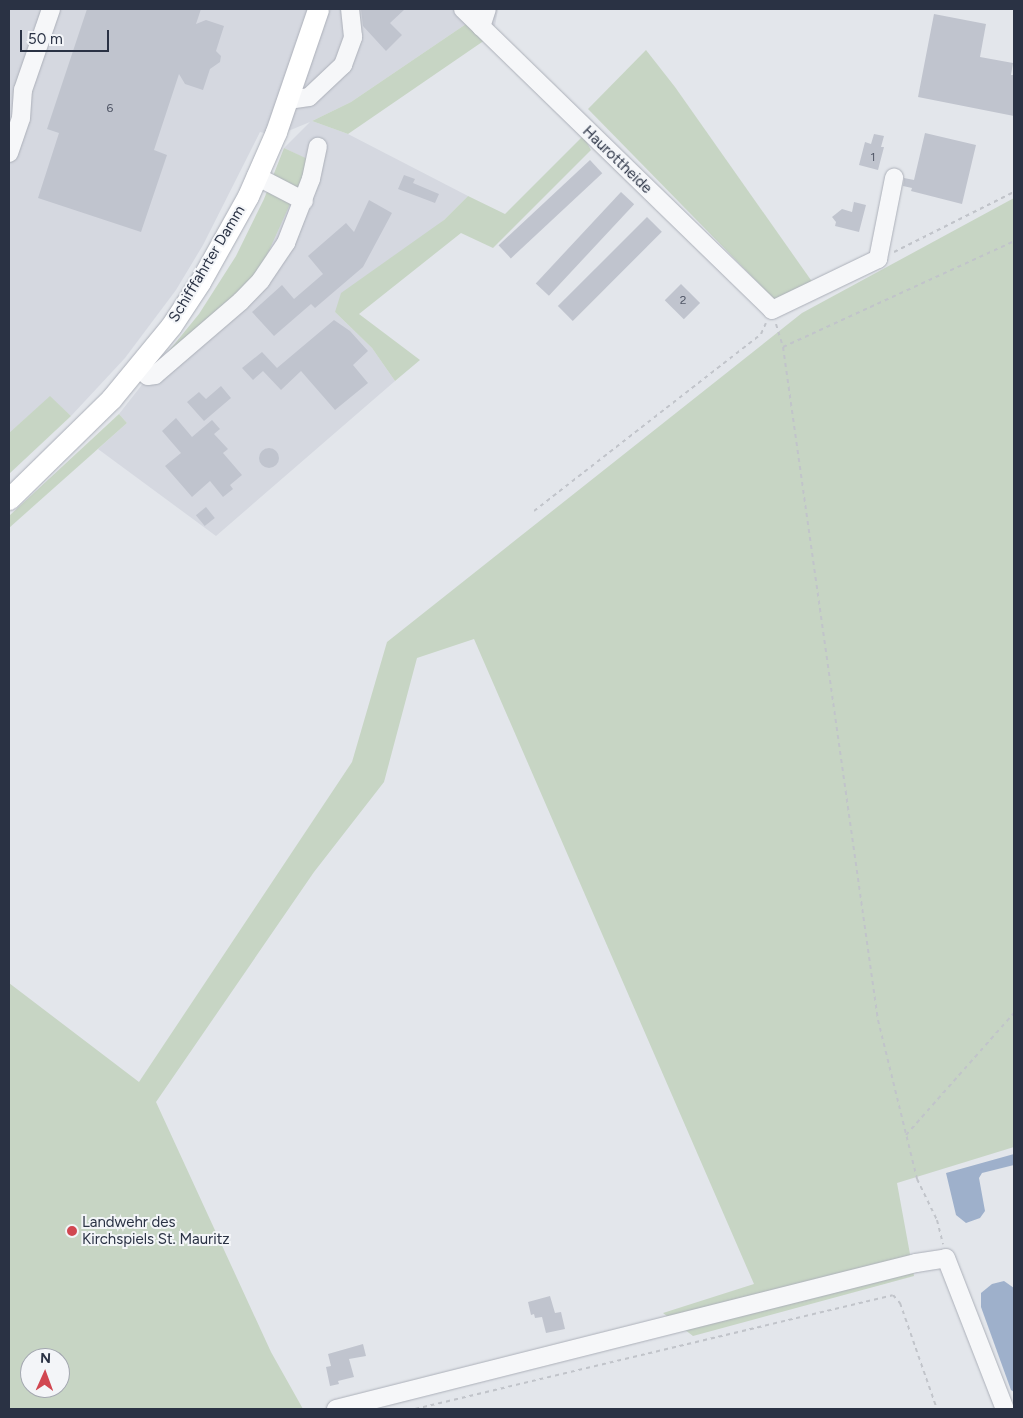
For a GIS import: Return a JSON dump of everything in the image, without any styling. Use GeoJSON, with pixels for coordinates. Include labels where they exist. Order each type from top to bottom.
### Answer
{"type":"FeatureCollection","features":[{"type":"Feature","properties":{"kind":"main road","name":"Schifffahrter Damm"},"geometry":{"type":"LineString","coordinates":[[9,499],[80,432],[138,367],[171,326],[200,282],[256,176],[288,100],[318,9]]}},
{"type":"Feature","properties":{"kind":"street"},"geometry":{"type":"LineString","coordinates":[[9,153],[21,118],[23,90],[51,9]]}},
{"type":"Feature","properties":{"kind":"street"},"geometry":{"type":"LineString","coordinates":[[288,100],[309,97],[343,65],[353,37],[350,9]]}},
{"type":"Feature","properties":{"kind":"street","name":"Haurottheide"},"geometry":{"type":"LineString","coordinates":[[463,9],[772,310]]}},
{"type":"Feature","properties":{"kind":"street"},"geometry":{"type":"LineString","coordinates":[[481,27],[487,9]]}},
{"type":"Feature","properties":{"kind":"street"},"geometry":{"type":"LineString","coordinates":[[138,367],[148,376],[155,375],[241,301],[261,280],[286,243],[304,201],[316,161],[318,147]]}},
{"type":"Feature","properties":{"kind":"street"},"geometry":{"type":"LineString","coordinates":[[256,176],[304,201]]}},
{"type":"Feature","properties":{"kind":"street"},"geometry":{"type":"LineString","coordinates":[[772,310],[878,260],[894,178]]}},
{"type":"Feature","properties":{"kind":"street"},"geometry":{"type":"LineString","coordinates":[[336,1409],[916,1263],[946,1258],[1005,1409]]}},
{"type":"Feature","properties":{"kind":"path"},"geometry":{"type":"LineString","coordinates":[[878,260],[1014,192]]}},
{"type":"Feature","properties":{"kind":"path"},"geometry":{"type":"LineString","coordinates":[[783,347],[1014,241]]}},
{"type":"Feature","properties":{"kind":"path"},"geometry":{"type":"LineString","coordinates":[[772,310],[783,347],[878,1020],[917,1179],[937,1220],[946,1258]]}},
{"type":"Feature","properties":{"kind":"path"},"geometry":{"type":"LineString","coordinates":[[534,511],[761,334],[772,310]]}},
{"type":"Feature","properties":{"kind":"path"},"geometry":{"type":"LineString","coordinates":[[906,1135],[1014,1013]]}},
{"type":"Feature","properties":{"kind":"path"},"geometry":{"type":"LineString","coordinates":[[415,1409],[893,1294],[900,1303],[937,1409]]}},
{"type":"Feature","properties":{"kind":"shaded area"},"geometry":{"type":"Polygon","coordinates":[[[9,9],[498,9],[495,26],[466,24],[351,102],[312,121],[348,134],[468,196],[444,220],[335,312],[372,348],[395,381],[216,536],[98,449],[127,423],[119,414],[159,363],[188,356],[309,160],[284,148],[310,122],[276,136],[260,132],[203,245],[176,290],[125,358],[71,416],[50,397],[9,433],[9,9]]]}},
{"type":"Feature","properties":{"kind":"green space"},"geometry":{"type":"Polygon","coordinates":[[[466,24],[485,40],[348,134],[312,121],[351,102],[466,24]]]}},
{"type":"Feature","properties":{"kind":"green space"},"geometry":{"type":"Polygon","coordinates":[[[646,50],[675,87],[813,283],[774,299],[588,109],[646,50]]]}},
{"type":"Feature","properties":{"kind":"green space"},"geometry":{"type":"Polygon","coordinates":[[[583,136],[591,150],[493,248],[461,233],[359,314],[420,360],[395,381],[372,348],[335,312],[341,293],[444,220],[468,196],[505,214],[583,136]]]}},
{"type":"Feature","properties":{"kind":"green space"},"geometry":{"type":"Polygon","coordinates":[[[284,148],[310,160],[262,266],[188,356],[159,363],[199,314],[236,256],[264,199],[284,148]]]}},
{"type":"Feature","properties":{"kind":"green space"},"geometry":{"type":"Polygon","coordinates":[[[1014,198],[1014,1147],[897,1183],[914,1276],[693,1336],[663,1313],[754,1284],[474,639],[417,658],[384,782],[314,872],[156,1102],[271,1352],[303,1409],[9,1409],[9,983],[139,1082],[352,762],[387,642],[802,313],[1014,198]]]}},
{"type":"Feature","properties":{"kind":"green space"},"geometry":{"type":"Polygon","coordinates":[[[50,396],[71,416],[9,474],[9,433],[50,396]]]}},
{"type":"Feature","properties":{"kind":"green space"},"geometry":{"type":"Polygon","coordinates":[[[119,414],[127,423],[9,528],[9,516],[119,414]]]}},
{"type":"Feature","properties":{"kind":"water"},"geometry":{"type":"Polygon","coordinates":[[[1014,1154],[1014,1165],[982,1173],[979,1178],[985,1211],[980,1218],[966,1223],[956,1215],[946,1173],[1014,1154]]]}},
{"type":"Feature","properties":{"kind":"water"},"geometry":{"type":"Polygon","coordinates":[[[1004,1281],[1014,1288],[1014,1392],[1011,1390],[981,1307],[981,1293],[992,1284],[1004,1281]]]}},
{"type":"Feature","properties":{"kind":"building"},"geometry":{"type":"Polygon","coordinates":[[[87,9],[201,9],[196,24],[206,20],[224,26],[216,51],[221,56],[220,62],[210,69],[203,90],[185,84],[179,74],[154,150],[167,155],[141,232],[38,198],[59,133],[47,129],[87,9]]]}},
{"type":"Feature","properties":{"kind":"building"},"geometry":{"type":"Polygon","coordinates":[[[361,9],[405,9],[390,23],[402,35],[386,51],[363,26],[361,9]]]}},
{"type":"Feature","properties":{"kind":"building"},"geometry":{"type":"Polygon","coordinates":[[[934,14],[986,24],[980,57],[1013,63],[1011,75],[1014,75],[1014,116],[918,97],[934,14]]]}},
{"type":"Feature","properties":{"kind":"building"},"geometry":{"type":"Polygon","coordinates":[[[925,133],[976,145],[962,204],[911,191],[912,188],[903,186],[904,178],[914,180],[925,133]]]}},
{"type":"Feature","properties":{"kind":"building"},"geometry":{"type":"Polygon","coordinates":[[[874,134],[884,136],[881,147],[884,147],[878,170],[859,165],[865,142],[871,144],[874,134]]]}},
{"type":"Feature","properties":{"kind":"building"},"geometry":{"type":"Polygon","coordinates":[[[590,160],[602,173],[511,258],[499,245],[590,160]]]}},
{"type":"Feature","properties":{"kind":"building"},"geometry":{"type":"Polygon","coordinates":[[[404,175],[415,179],[413,183],[439,194],[435,203],[398,189],[404,175]]]}},
{"type":"Feature","properties":{"kind":"building"},"geometry":{"type":"Polygon","coordinates":[[[621,192],[634,204],[549,296],[536,283],[621,192]]]}},
{"type":"Feature","properties":{"kind":"building"},"geometry":{"type":"Polygon","coordinates":[[[369,200],[392,213],[363,267],[315,308],[311,304],[274,336],[252,312],[282,285],[294,299],[323,274],[308,256],[346,223],[354,232],[369,200]]]}},
{"type":"Feature","properties":{"kind":"building"},"geometry":{"type":"Polygon","coordinates":[[[854,202],[866,205],[859,232],[835,226],[836,222],[832,217],[842,209],[852,212],[854,202]]]}},
{"type":"Feature","properties":{"kind":"building"},"geometry":{"type":"Polygon","coordinates":[[[647,217],[662,232],[573,321],[558,306],[647,217]]]}},
{"type":"Feature","properties":{"kind":"building"},"geometry":{"type":"Polygon","coordinates":[[[681,284],[700,303],[684,319],[665,300],[681,284]]]}},
{"type":"Feature","properties":{"kind":"building"},"geometry":{"type":"Polygon","coordinates":[[[334,320],[350,331],[368,351],[353,365],[368,383],[335,410],[301,371],[281,390],[263,371],[253,380],[242,368],[262,352],[277,368],[334,320]]]}},
{"type":"Feature","properties":{"kind":"building"},"geometry":{"type":"Polygon","coordinates":[[[221,386],[231,398],[204,421],[187,402],[199,392],[206,399],[221,386]]]}},
{"type":"Feature","properties":{"kind":"building"},"geometry":{"type":"Polygon","coordinates":[[[176,418],[192,437],[212,420],[220,429],[214,434],[228,449],[223,453],[242,475],[230,485],[233,489],[223,497],[210,481],[192,497],[165,466],[181,453],[162,431],[176,418]]]}},
{"type":"Feature","properties":{"kind":"building"},"geometry":{"type":"Polygon","coordinates":[[[269,448],[276,451],[279,458],[276,465],[269,468],[262,465],[259,458],[262,451],[269,448]]]}},
{"type":"Feature","properties":{"kind":"building"},"geometry":{"type":"Polygon","coordinates":[[[206,507],[215,518],[205,526],[196,515],[206,507]]]}},
{"type":"Feature","properties":{"kind":"building"},"geometry":{"type":"Polygon","coordinates":[[[550,1296],[555,1313],[561,1312],[565,1329],[546,1333],[542,1317],[535,1318],[534,1314],[531,1315],[528,1302],[550,1296]]]}},
{"type":"Feature","properties":{"kind":"building"},"geometry":{"type":"Polygon","coordinates":[[[363,1344],[366,1356],[349,1359],[354,1377],[338,1381],[339,1384],[330,1386],[326,1367],[331,1366],[328,1354],[363,1344]]]}},
{"type":"Feature","properties":{"kind":"place","name":"Landwehr des Kirchspiels St. Mauritz"},"geometry":{"type":"Point","coordinates":[72,1231]}}]}
